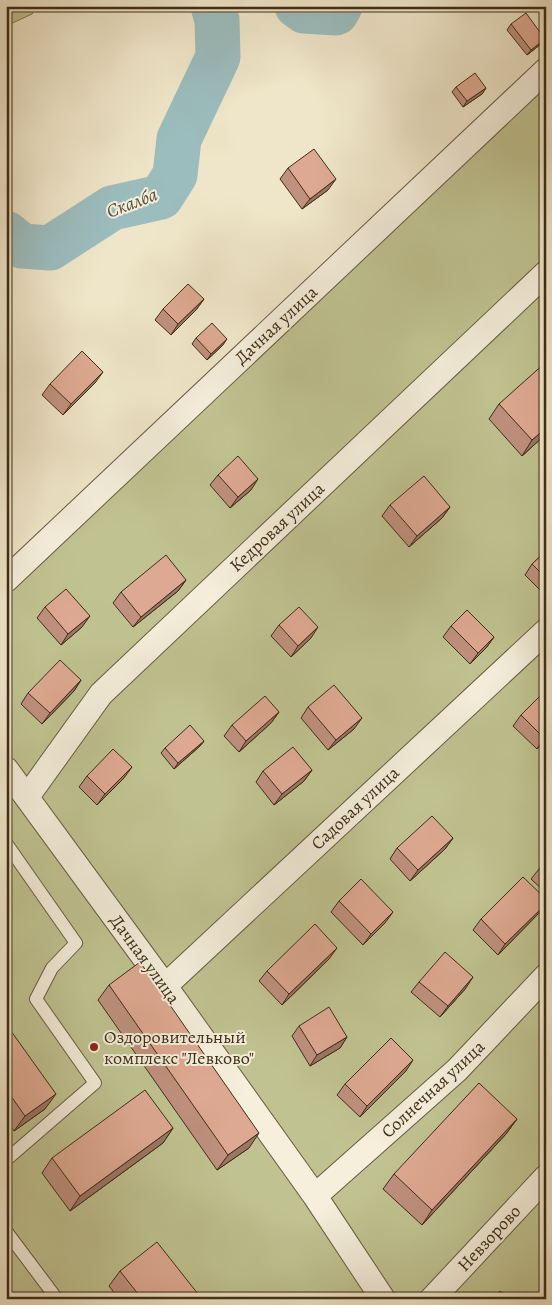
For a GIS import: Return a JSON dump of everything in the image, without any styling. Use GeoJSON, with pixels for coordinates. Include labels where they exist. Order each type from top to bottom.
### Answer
{"type":"FeatureCollection","features":[{"type":"Feature","properties":{"kind":"street","name":"Дачная улица"},"geometry":{"type":"LineString","coordinates":[[6,580],[546,70]]}},
{"type":"Feature","properties":{"kind":"street","name":"Кедровая улица"},"geometry":{"type":"LineString","coordinates":[[27,797],[102,694],[546,273]]}},
{"type":"Feature","properties":{"kind":"street","name":"Садовая улица"},"geometry":{"type":"LineString","coordinates":[[165,986],[546,631]]}},
{"type":"Feature","properties":{"kind":"street","name":"Дачная улица"},"geometry":{"type":"LineString","coordinates":[[6,770],[165,986],[315,1196],[383,1299]]}},
{"type":"Feature","properties":{"kind":"street","name":"Солнечная улица"},"geometry":{"type":"LineString","coordinates":[[315,1196],[457,1070],[546,976]]}},
{"type":"Feature","properties":{"kind":"street","name":"Невзорово"},"geometry":{"type":"LineString","coordinates":[[432,1299],[546,1177]]}},
{"type":"Feature","properties":{"kind":"lane"},"geometry":{"type":"LineString","coordinates":[[6,843],[76,943],[52,968],[36,999],[95,1083],[6,1160]]}},
{"type":"Feature","properties":{"kind":"lane"},"geometry":{"type":"LineString","coordinates":[[6,1231],[57,1299]]}},
{"type":"Feature","properties":{"kind":"green space"},"geometry":{"type":"Polygon","coordinates":[[[6,6],[40,6],[32,14],[6,26],[6,6]]]}},
{"type":"Feature","properties":{"kind":"green space"},"geometry":{"type":"Polygon","coordinates":[[[546,62],[546,1299],[6,1299],[6,564],[546,62]]]}},
{"type":"Feature","properties":{"kind":"building"},"geometry":{"type":"Polygon","coordinates":[[[526,13],[545,39],[531,50],[511,24],[526,13]]]}},
{"type":"Feature","properties":{"kind":"building"},"geometry":{"type":"Polygon","coordinates":[[[475,73],[486,88],[467,101],[456,87],[475,73]]]}},
{"type":"Feature","properties":{"kind":"building"},"geometry":{"type":"Polygon","coordinates":[[[314,149],[336,179],[310,199],[288,168],[314,149]]]}},
{"type":"Feature","properties":{"kind":"building"},"geometry":{"type":"Polygon","coordinates":[[[188,284],[204,299],[178,324],[163,309],[188,284]]]}},
{"type":"Feature","properties":{"kind":"building"},"geometry":{"type":"Polygon","coordinates":[[[212,323],[227,339],[211,354],[196,338],[212,323]]]}},
{"type":"Feature","properties":{"kind":"building"},"geometry":{"type":"Polygon","coordinates":[[[82,351],[103,372],[71,404],[50,384],[82,351]]]}},
{"type":"Feature","properties":{"kind":"building"},"geometry":{"type":"Polygon","coordinates":[[[546,362],[546,428],[532,440],[499,404],[546,362]]]}},
{"type":"Feature","properties":{"kind":"building"},"geometry":{"type":"Polygon","coordinates":[[[238,456],[258,479],[238,497],[218,475],[238,456]]]}},
{"type":"Feature","properties":{"kind":"building"},"geometry":{"type":"Polygon","coordinates":[[[424,476],[450,507],[417,536],[390,505],[424,476]]]}},
{"type":"Feature","properties":{"kind":"building"},"geometry":{"type":"Polygon","coordinates":[[[546,551],[546,578],[532,564],[546,551]]]}},
{"type":"Feature","properties":{"kind":"building"},"geometry":{"type":"Polygon","coordinates":[[[166,555],[186,580],[141,617],[121,592],[166,555]]]}},
{"type":"Feature","properties":{"kind":"building"},"geometry":{"type":"Polygon","coordinates":[[[66,589],[90,616],[68,634],[45,607],[66,589]]]}},
{"type":"Feature","properties":{"kind":"building"},"geometry":{"type":"Polygon","coordinates":[[[299,607],[318,627],[298,646],[279,625],[299,607]]]}},
{"type":"Feature","properties":{"kind":"building"},"geometry":{"type":"Polygon","coordinates":[[[467,610],[494,637],[478,653],[451,626],[467,610]]]}},
{"type":"Feature","properties":{"kind":"building"},"geometry":{"type":"Polygon","coordinates":[[[60,660],[81,680],[50,713],[28,693],[60,660]]]}},
{"type":"Feature","properties":{"kind":"building"},"geometry":{"type":"Polygon","coordinates":[[[334,685],[362,718],[336,740],[308,707],[334,685]]]}},
{"type":"Feature","properties":{"kind":"building"},"geometry":{"type":"Polygon","coordinates":[[[545,691],[546,736],[544,738],[521,715],[545,691]]]}},
{"type":"Feature","properties":{"kind":"building"},"geometry":{"type":"Polygon","coordinates":[[[265,696],[279,712],[246,741],[232,725],[265,696]]]}},
{"type":"Feature","properties":{"kind":"building"},"geometry":{"type":"Polygon","coordinates":[[[190,725],[204,741],[178,763],[165,748],[190,725]]]}},
{"type":"Feature","properties":{"kind":"building"},"geometry":{"type":"Polygon","coordinates":[[[293,747],[312,770],[282,794],[263,771],[293,747]]]}},
{"type":"Feature","properties":{"kind":"building"},"geometry":{"type":"Polygon","coordinates":[[[113,749],[132,767],[105,794],[87,776],[113,749]]]}},
{"type":"Feature","properties":{"kind":"building"},"geometry":{"type":"Polygon","coordinates":[[[432,816],[453,838],[418,870],[397,848],[432,816]]]}},
{"type":"Feature","properties":{"kind":"building"},"geometry":{"type":"Polygon","coordinates":[[[546,861],[546,875],[539,869],[546,861]]]}},
{"type":"Feature","properties":{"kind":"building"},"geometry":{"type":"Polygon","coordinates":[[[523,877],[546,899],[546,904],[505,944],[481,919],[523,877]]]}},
{"type":"Feature","properties":{"kind":"building"},"geometry":{"type":"Polygon","coordinates":[[[361,879],[393,912],[371,934],[339,901],[361,879]]]}},
{"type":"Feature","properties":{"kind":"building"},"geometry":{"type":"Polygon","coordinates":[[[315,924],[337,948],[289,994],[267,971],[315,924]]]}},
{"type":"Feature","properties":{"kind":"building"},"geometry":{"type":"Polygon","coordinates":[[[445,952],[473,977],[448,1006],[419,982],[445,952]]]}},
{"type":"Feature","properties":{"kind":"building"},"geometry":{"type":"Polygon","coordinates":[[[140,962],[259,1133],[228,1155],[109,985],[140,962]]]}},
{"type":"Feature","properties":{"kind":"building"},"geometry":{"type":"Polygon","coordinates":[[[329,1007],[347,1037],[317,1055],[299,1026],[329,1007]]]}},
{"type":"Feature","properties":{"kind":"building"},"geometry":{"type":"Polygon","coordinates":[[[6,1024],[56,1094],[25,1116],[6,1089],[6,1024]]]}},
{"type":"Feature","properties":{"kind":"building"},"geometry":{"type":"Polygon","coordinates":[[[391,1038],[413,1060],[367,1106],[345,1084],[391,1038]]]}},
{"type":"Feature","properties":{"kind":"building"},"geometry":{"type":"Polygon","coordinates":[[[479,1083],[517,1119],[432,1210],[394,1174],[479,1083]]]}},
{"type":"Feature","properties":{"kind":"building"},"geometry":{"type":"Polygon","coordinates":[[[145,1090],[173,1128],[80,1196],[52,1158],[145,1090]]]}},
{"type":"Feature","properties":{"kind":"building"},"geometry":{"type":"Polygon","coordinates":[[[157,1242],[202,1299],[142,1299],[120,1271],[157,1242]]]}},
{"type":"Feature","properties":{"kind":"building"},"geometry":{"type":"Polygon","coordinates":[[[500,1291],[510,1299],[494,1299],[500,1291]]]}},
{"type":"Feature","properties":{"kind":"waterway","name":"Скалба"},"geometry":{"type":"LineString","coordinates":[[6,233],[22,246],[50,248],[112,208],[161,197],[175,175],[179,139],[218,57],[217,20],[213,6]]}},
{"type":"Feature","properties":{"kind":"waterway","name":"Скалба"},"geometry":{"type":"LineString","coordinates":[[297,6],[304,11],[336,13],[340,6]]}},
{"type":"Feature","properties":{"kind":"place","name":"Оздоровительный комплекс \"Левково\""},"geometry":{"type":"Point","coordinates":[94,1047]}}]}
